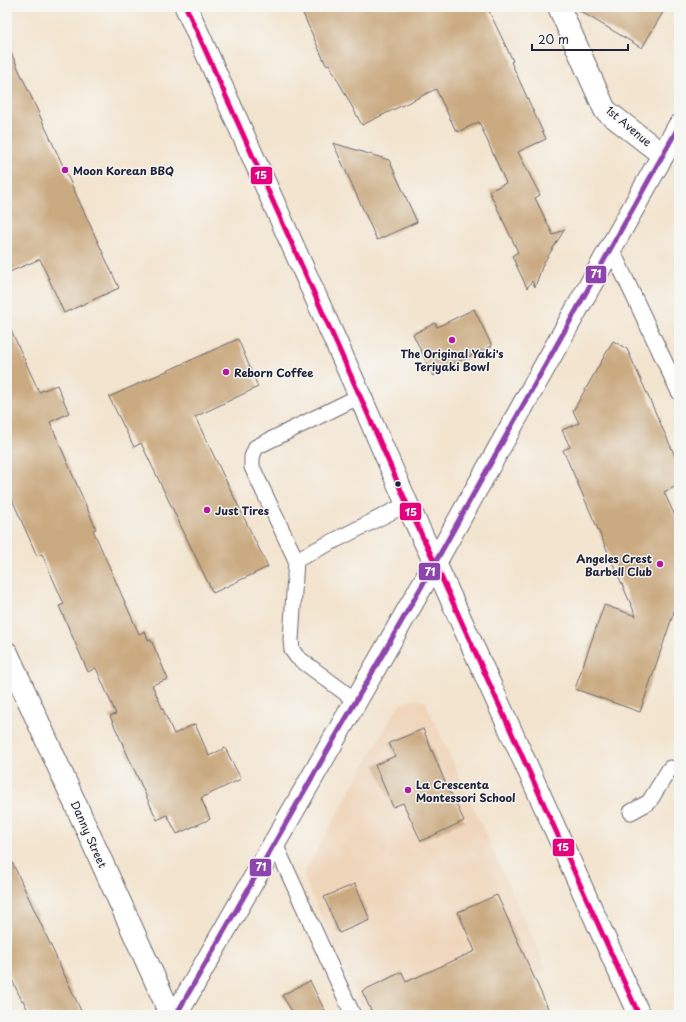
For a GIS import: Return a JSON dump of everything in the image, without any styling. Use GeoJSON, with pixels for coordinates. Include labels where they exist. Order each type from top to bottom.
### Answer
{"type":"FeatureCollection","features":[{"type":"Feature","properties":{"kind":"street"},"geometry":{"type":"LineString","coordinates":[[186,7],[407,504],[639,1015]]}},
{"type":"Feature","properties":{"kind":"street","name":"1st Avenue"},"geometry":{"type":"LineString","coordinates":[[559,7],[605,110],[663,155]]}},
{"type":"Feature","properties":{"kind":"street"},"geometry":{"type":"LineString","coordinates":[[176,1015],[435,563],[679,126]]}},
{"type":"Feature","properties":{"kind":"street","name":"Danny Street"},"geometry":{"type":"LineString","coordinates":[[7,653],[171,1015]]}},
{"type":"Feature","properties":{"kind":"lane"},"geometry":{"type":"LineString","coordinates":[[611,248],[679,392]]}},
{"type":"Feature","properties":{"kind":"lane"},"geometry":{"type":"LineString","coordinates":[[356,701],[297,657],[292,650],[291,640],[296,560],[252,467],[252,457],[256,447],[360,396]]}},
{"type":"Feature","properties":{"kind":"lane"},"geometry":{"type":"LineString","coordinates":[[296,560],[407,504]]}},
{"type":"Feature","properties":{"kind":"lane"},"geometry":{"type":"LineString","coordinates":[[631,812],[649,802],[670,768]]}},
{"type":"Feature","properties":{"kind":"lane"},"geometry":{"type":"LineString","coordinates":[[275,844],[353,1015]]}},
{"type":"Feature","properties":{"kind":"shaded area","name":"La Crescenta Montessori School"},"geometry":{"type":"Polygon","coordinates":[[[412,699],[425,701],[547,970],[448,1015],[365,1015],[303,875],[398,706],[412,699]]]}},
{"type":"Feature","properties":{"kind":"building"},"geometry":{"type":"Polygon","coordinates":[[[300,7],[487,7],[513,61],[511,62],[546,139],[518,152],[540,195],[535,198],[553,235],[565,229],[543,264],[535,287],[532,281],[527,288],[512,256],[518,252],[489,191],[506,183],[479,122],[458,132],[457,130],[456,131],[436,89],[362,125],[329,64],[326,65],[300,7]]]}},
{"type":"Feature","properties":{"kind":"building"},"geometry":{"type":"Polygon","coordinates":[[[573,7],[666,7],[642,48],[573,7]]]}},
{"type":"Feature","properties":{"kind":"building"},"geometry":{"type":"Polygon","coordinates":[[[7,44],[119,288],[64,313],[40,259],[7,273],[7,44]]]}},
{"type":"Feature","properties":{"kind":"building"},"geometry":{"type":"Polygon","coordinates":[[[333,143],[389,160],[417,222],[377,240],[333,143]]]}},
{"type":"Feature","properties":{"kind":"building","name":"The Original Yaki's Teriyaki Bowl"},"geometry":{"type":"Polygon","coordinates":[[[474,309],[492,346],[453,364],[454,366],[433,376],[413,334],[435,323],[437,327],[474,309]]]}},
{"type":"Feature","properties":{"kind":"building"},"geometry":{"type":"Polygon","coordinates":[[[7,321],[39,392],[57,385],[69,413],[50,422],[96,529],[93,530],[139,634],[145,631],[148,640],[151,640],[168,679],[152,685],[174,734],[195,724],[209,756],[225,748],[241,779],[201,798],[210,819],[177,834],[167,815],[157,820],[110,716],[116,714],[96,668],[88,672],[59,606],[64,604],[42,554],[37,556],[7,488],[7,321]]]}},
{"type":"Feature","properties":{"kind":"building"},"geometry":{"type":"Polygon","coordinates":[[[238,339],[258,387],[195,417],[268,567],[213,593],[141,443],[134,447],[109,397],[238,339]]]}},
{"type":"Feature","properties":{"kind":"building"},"geometry":{"type":"Polygon","coordinates":[[[613,341],[627,349],[679,465],[679,485],[664,492],[679,525],[679,597],[640,712],[575,689],[604,605],[636,616],[563,450],[570,447],[562,430],[579,423],[573,411],[613,341]]]}},
{"type":"Feature","properties":{"kind":"building"},"geometry":{"type":"Polygon","coordinates":[[[423,729],[450,794],[451,793],[464,821],[421,841],[403,803],[393,807],[375,765],[395,756],[389,743],[423,729]]]}},
{"type":"Feature","properties":{"kind":"building"},"geometry":{"type":"Polygon","coordinates":[[[7,851],[83,1015],[30,1015],[7,969],[7,851]]]}},
{"type":"Feature","properties":{"kind":"building"},"geometry":{"type":"Polygon","coordinates":[[[355,884],[370,920],[339,933],[324,897],[355,884]]]}},
{"type":"Feature","properties":{"kind":"building"},"geometry":{"type":"Polygon","coordinates":[[[497,895],[551,1015],[373,1015],[362,991],[402,972],[406,982],[475,951],[458,912],[497,895]]]}},
{"type":"Feature","properties":{"kind":"building"},"geometry":{"type":"Polygon","coordinates":[[[310,981],[327,1015],[294,1015],[282,995],[310,981]]]}},
{"type":"Feature","properties":{"kind":"transit line","name":"15"},"geometry":{"type":"LineString","coordinates":[[186,7],[407,504],[639,1015]]}},
{"type":"Feature","properties":{"kind":"transit line","name":"71"},"geometry":{"type":"LineString","coordinates":[[176,1015],[435,563],[679,126]]}},
{"type":"Feature","properties":{"kind":"place","name":"Moon Korean BBQ"},"geometry":{"type":"Point","coordinates":[65,170]}},
{"type":"Feature","properties":{"kind":"place","name":"The Original Yaki's Teriyaki Bowl"},"geometry":{"type":"Point","coordinates":[452,340]}},
{"type":"Feature","properties":{"kind":"place","name":"Reborn Coffee"},"geometry":{"type":"Point","coordinates":[226,372]}},
{"type":"Feature","properties":{"kind":"place","name":"Just Tires"},"geometry":{"type":"Point","coordinates":[207,510]}},
{"type":"Feature","properties":{"kind":"place","name":"Angeles Crest Barbell Club"},"geometry":{"type":"Point","coordinates":[660,564]}},
{"type":"Feature","properties":{"kind":"place","name":"La Crescenta Montessori School"},"geometry":{"type":"Point","coordinates":[408,790]}}]}
